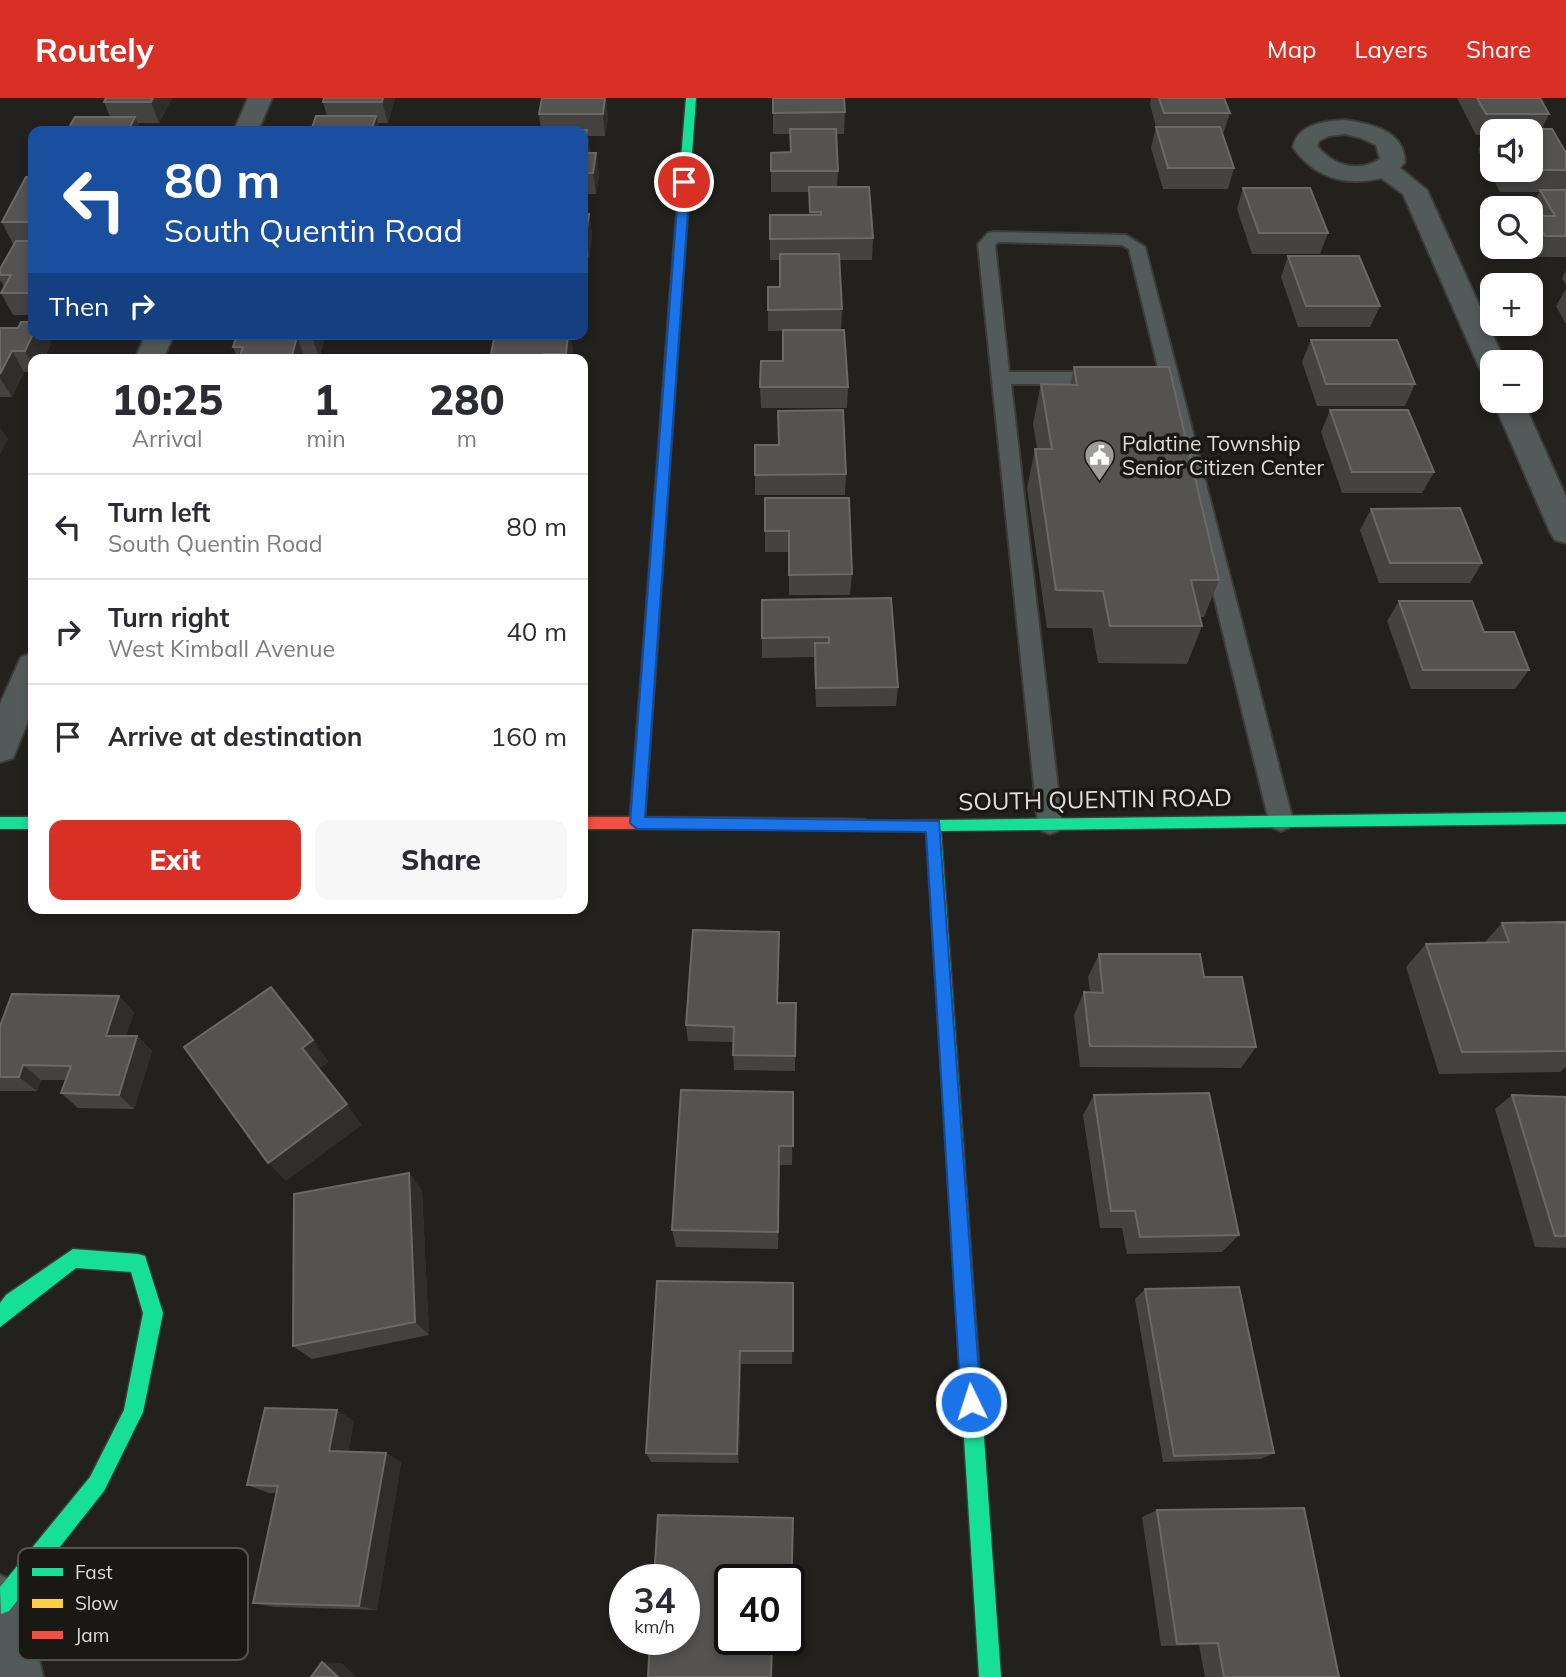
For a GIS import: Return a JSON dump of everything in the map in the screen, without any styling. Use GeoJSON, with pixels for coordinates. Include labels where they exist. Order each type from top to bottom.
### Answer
{"type":"FeatureCollection","features":[{"type":"Feature","properties":{"kind":"street"},"geometry":{"type":"LineString","coordinates":[[248,126],[260,98]]}},
{"type":"Feature","properties":{"kind":"street"},"geometry":{"type":"LineString","coordinates":[[637,823],[691,98]]}},
{"type":"Feature","properties":{"kind":"street"},"geometry":{"type":"LineString","coordinates":[[1385,169],[1414,190],[1485,350]]}},
{"type":"Feature","properties":{"kind":"street"},"geometry":{"type":"LineString","coordinates":[[1513,413],[1566,532]]}},
{"type":"Feature","properties":{"kind":"street"},"geometry":{"type":"LineString","coordinates":[[0,748],[28,678]]}},
{"type":"Feature","properties":{"kind":"street","name":"SOUTH QUENTIN ROAD"},"geometry":{"type":"LineString","coordinates":[[588,823],[933,825],[1566,818]]}},
{"type":"Feature","properties":{"kind":"street"},"geometry":{"type":"LineString","coordinates":[[0,823],[28,823]]}},
{"type":"Feature","properties":{"kind":"street"},"geometry":{"type":"LineString","coordinates":[[933,825],[990,1677]]}},
{"type":"Feature","properties":{"kind":"street"},"geometry":{"type":"LineString","coordinates":[[0,1317],[13,1302],[72,1258],[138,1263],[153,1313],[133,1412],[97,1484],[44,1548]]}},
{"type":"Feature","properties":{"kind":"street"},"geometry":{"type":"LineString","coordinates":[[16,1677],[0,1602],[18,1580]]}},
{"type":"Feature","properties":{"kind":"lane"},"geometry":{"type":"LineString","coordinates":[[1050,824],[986,244],[993,237],[1126,240],[1137,247],[1281,821]]}},
{"type":"Feature","properties":{"kind":"lane"},"geometry":{"type":"LineString","coordinates":[[1001,378],[1118,377]]}},
{"type":"Feature","properties":{"kind":"lane"},"geometry":{"type":"LineString","coordinates":[[1144,377],[1170,377]]}},
{"type":"Feature","properties":{"kind":"building"},"geometry":{"type":"Polygon","coordinates":[[[106,98],[153,98],[151,102],[104,102],[106,98]]]}},
{"type":"Feature","properties":{"kind":"building"},"geometry":{"type":"Polygon","coordinates":[[[324,98],[383,98],[382,102],[323,102],[324,98]]]}},
{"type":"Feature","properties":{"kind":"building"},"geometry":{"type":"Polygon","coordinates":[[[542,98],[605,98],[603,114],[539,114],[542,98]]]}},
{"type":"Feature","properties":{"kind":"building"},"geometry":{"type":"Polygon","coordinates":[[[773,98],[844,98],[845,112],[773,113],[773,98]]]}},
{"type":"Feature","properties":{"kind":"building"},"geometry":{"type":"Polygon","coordinates":[[[1159,98],[1224,98],[1230,113],[1164,113],[1159,98]]]}},
{"type":"Feature","properties":{"kind":"building"},"geometry":{"type":"Polygon","coordinates":[[[1477,98],[1540,98],[1549,114],[1486,114],[1477,98]]]}},
{"type":"Feature","properties":{"kind":"building"},"geometry":{"type":"Polygon","coordinates":[[[316,116],[376,116],[373,126],[313,126],[316,116]]]}},
{"type":"Feature","properties":{"kind":"building"},"geometry":{"type":"Polygon","coordinates":[[[75,117],[135,117],[130,126],[70,126],[75,117]]]}},
{"type":"Feature","properties":{"kind":"building"},"geometry":{"type":"Polygon","coordinates":[[[1156,127],[1220,127],[1234,168],[1168,168],[1156,127]]]}},
{"type":"Feature","properties":{"kind":"building"},"geometry":{"type":"Polygon","coordinates":[[[790,129],[836,129],[838,171],[771,171],[771,153],[791,152],[790,129]]]}},
{"type":"Feature","properties":{"kind":"building"},"geometry":{"type":"Polygon","coordinates":[[[1543,129],[1552,129],[1566,153],[1566,170],[1543,170],[1543,129]]]}},
{"type":"Feature","properties":{"kind":"building"},"geometry":{"type":"Polygon","coordinates":[[[588,153],[596,153],[593,173],[588,173],[588,153]]]}},
{"type":"Feature","properties":{"kind":"building"},"geometry":{"type":"Polygon","coordinates":[[[26,177],[28,177],[28,222],[2,222],[26,177]]]}},
{"type":"Feature","properties":{"kind":"building"},"geometry":{"type":"Polygon","coordinates":[[[809,187],[869,187],[873,238],[770,239],[770,215],[821,215],[821,212],[810,212],[809,187]]]}},
{"type":"Feature","properties":{"kind":"building"},"geometry":{"type":"Polygon","coordinates":[[[1243,188],[1310,188],[1328,233],[1259,233],[1243,188]]]}},
{"type":"Feature","properties":{"kind":"building"},"geometry":{"type":"Polygon","coordinates":[[[1540,190],[1566,190],[1566,236],[1545,236],[1543,232],[1543,216],[1555,216],[1540,190]]]}},
{"type":"Feature","properties":{"kind":"building"},"geometry":{"type":"Polygon","coordinates":[[[16,241],[28,241],[28,293],[1,293],[11,275],[0,275],[0,269],[16,241]]]}},
{"type":"Feature","properties":{"kind":"building"},"geometry":{"type":"Polygon","coordinates":[[[780,254],[839,254],[842,309],[768,310],[768,287],[780,287],[780,254]]]}},
{"type":"Feature","properties":{"kind":"building"},"geometry":{"type":"Polygon","coordinates":[[[1288,256],[1359,256],[1380,306],[1306,306],[1288,256]]]}},
{"type":"Feature","properties":{"kind":"building"},"geometry":{"type":"Polygon","coordinates":[[[21,322],[28,322],[28,340],[30,340],[25,351],[12,351],[0,374],[0,328],[18,328],[21,322]]]}},
{"type":"Feature","properties":{"kind":"building"},"geometry":{"type":"Polygon","coordinates":[[[783,330],[844,330],[848,387],[760,387],[761,361],[783,361],[783,330]]]}},
{"type":"Feature","properties":{"kind":"building"},"geometry":{"type":"Polygon","coordinates":[[[235,340],[296,340],[292,354],[241,354],[243,347],[233,347],[235,340]]]}},
{"type":"Feature","properties":{"kind":"building"},"geometry":{"type":"Polygon","coordinates":[[[494,340],[567,340],[566,354],[491,354],[494,340]]]}},
{"type":"Feature","properties":{"kind":"building"},"geometry":{"type":"Polygon","coordinates":[[[1311,340],[1397,340],[1415,384],[1326,384],[1311,340]]]}},
{"type":"Feature","properties":{"kind":"building"},"geometry":{"type":"Polygon","coordinates":[[[1074,367],[1169,367],[1219,580],[1191,580],[1202,626],[1110,626],[1103,591],[1056,590],[1035,449],[1052,449],[1041,384],[1077,385],[1074,367]]]}},
{"type":"Feature","properties":{"kind":"building"},"geometry":{"type":"Polygon","coordinates":[[[843,410],[846,474],[755,475],[755,445],[779,445],[778,411],[843,410]]]}},
{"type":"Feature","properties":{"kind":"building"},"geometry":{"type":"Polygon","coordinates":[[[1330,410],[1408,410],[1434,472],[1352,472],[1330,410]]]}},
{"type":"Feature","properties":{"kind":"building"},"geometry":{"type":"Polygon","coordinates":[[[765,498],[849,498],[852,574],[789,575],[789,531],[765,531],[765,498]]]}},
{"type":"Feature","properties":{"kind":"building"},"geometry":{"type":"Polygon","coordinates":[[[1460,508],[1482,563],[1390,563],[1371,509],[1460,508]]]}},
{"type":"Feature","properties":{"kind":"building"},"geometry":{"type":"Polygon","coordinates":[[[891,598],[898,687],[816,688],[815,643],[829,643],[829,637],[762,638],[762,600],[891,598]]]}},
{"type":"Feature","properties":{"kind":"building"},"geometry":{"type":"Polygon","coordinates":[[[1399,601],[1472,601],[1484,632],[1514,632],[1529,670],[1423,670],[1399,601]]]}},
{"type":"Feature","properties":{"kind":"building"},"geometry":{"type":"Polygon","coordinates":[[[1566,922],[1566,1051],[1462,1052],[1426,944],[1509,942],[1502,923],[1566,922]]]}},
{"type":"Feature","properties":{"kind":"building"},"geometry":{"type":"Polygon","coordinates":[[[693,930],[779,932],[777,1003],[796,1003],[795,1056],[733,1055],[734,1027],[686,1025],[693,930]]]}},
{"type":"Feature","properties":{"kind":"building"},"geometry":{"type":"Polygon","coordinates":[[[1099,954],[1200,954],[1204,977],[1242,977],[1256,1047],[1090,1046],[1084,992],[1103,993],[1099,954]]]}},
{"type":"Feature","properties":{"kind":"building"},"geometry":{"type":"Polygon","coordinates":[[[271,987],[313,1040],[302,1048],[347,1104],[268,1163],[184,1047],[271,987]]]}},
{"type":"Feature","properties":{"kind":"building"},"geometry":{"type":"Polygon","coordinates":[[[12,994],[119,996],[106,1036],[137,1036],[119,1095],[61,1093],[71,1066],[23,1065],[19,1077],[0,1077],[0,1026],[12,994]]]}},
{"type":"Feature","properties":{"kind":"building"},"geometry":{"type":"Polygon","coordinates":[[[681,1090],[793,1092],[793,1146],[779,1146],[778,1232],[672,1230],[681,1090]]]}},
{"type":"Feature","properties":{"kind":"building"},"geometry":{"type":"Polygon","coordinates":[[[1209,1093],[1239,1235],[1140,1237],[1135,1211],[1111,1211],[1094,1095],[1209,1093]]]}},
{"type":"Feature","properties":{"kind":"building"},"geometry":{"type":"Polygon","coordinates":[[[1512,1095],[1566,1097],[1566,1236],[1555,1236],[1512,1095]]]}},
{"type":"Feature","properties":{"kind":"building"},"geometry":{"type":"Polygon","coordinates":[[[409,1173],[415,1322],[293,1346],[294,1194],[409,1173]]]}},
{"type":"Feature","properties":{"kind":"building"},"geometry":{"type":"Polygon","coordinates":[[[657,1281],[793,1283],[793,1351],[740,1351],[737,1454],[646,1453],[657,1281]]]}},
{"type":"Feature","properties":{"kind":"building"},"geometry":{"type":"Polygon","coordinates":[[[1239,1287],[1274,1453],[1174,1456],[1145,1289],[1239,1287]]]}},
{"type":"Feature","properties":{"kind":"building"},"geometry":{"type":"Polygon","coordinates":[[[265,1408],[337,1410],[329,1451],[386,1453],[359,1606],[253,1603],[278,1486],[247,1485],[265,1408]]]}},
{"type":"Feature","properties":{"kind":"building"},"geometry":{"type":"Polygon","coordinates":[[[1304,1508],[1339,1677],[1224,1677],[1218,1643],[1177,1644],[1157,1510],[1304,1508]]]}},
{"type":"Feature","properties":{"kind":"building"},"geometry":{"type":"Polygon","coordinates":[[[658,1515],[793,1518],[792,1564],[714,1564],[714,1655],[772,1655],[771,1677],[648,1677],[649,1655],[700,1655],[700,1564],[655,1564],[658,1515]]]}},
{"type":"Feature","properties":{"kind":"building"},"geometry":{"type":"Polygon","coordinates":[[[322,1662],[338,1677],[311,1677],[322,1662]]]}},
{"type":"Feature","properties":{"kind":"traffic: fast"},"geometry":{"type":"LineString","coordinates":[[676,293],[691,98]]}},
{"type":"Feature","properties":{"kind":"traffic: fast"},"geometry":{"type":"LineString","coordinates":[[864,825],[1566,818]]}},
{"type":"Feature","properties":{"kind":"traffic: fast"},"geometry":{"type":"LineString","coordinates":[[0,823],[28,823]]}},
{"type":"Feature","properties":{"kind":"traffic: fast"},"geometry":{"type":"LineString","coordinates":[[933,825],[990,1677]]}},
{"type":"Feature","properties":{"kind":"traffic: fast"},"geometry":{"type":"LineString","coordinates":[[0,1317],[13,1302],[73,1258],[138,1263],[153,1313],[133,1412],[97,1484],[45,1548]]}},
{"type":"Feature","properties":{"kind":"traffic: fast"},"geometry":{"type":"LineString","coordinates":[[1,1603],[18,1582]]}},
{"type":"Feature","properties":{"kind":"traffic: slow"},"geometry":{"type":"LineString","coordinates":[[651,637],[676,293]]}},
{"type":"Feature","properties":{"kind":"traffic: jam"},"geometry":{"type":"LineString","coordinates":[[637,823],[651,637]]}},
{"type":"Feature","properties":{"kind":"traffic: jam"},"geometry":{"type":"LineString","coordinates":[[588,823],[864,825]]}},
{"type":"Feature","properties":{"kind":"place","name":"Palatine Township Senior Citizen Center"},"geometry":{"type":"Point","coordinates":[1099,483]}},
{"type":"Feature","properties":{"kind":"route"},"geometry":{"type":"LineString","coordinates":[[684,182],[637,823],[933,825],[971,1402]]}}]}
